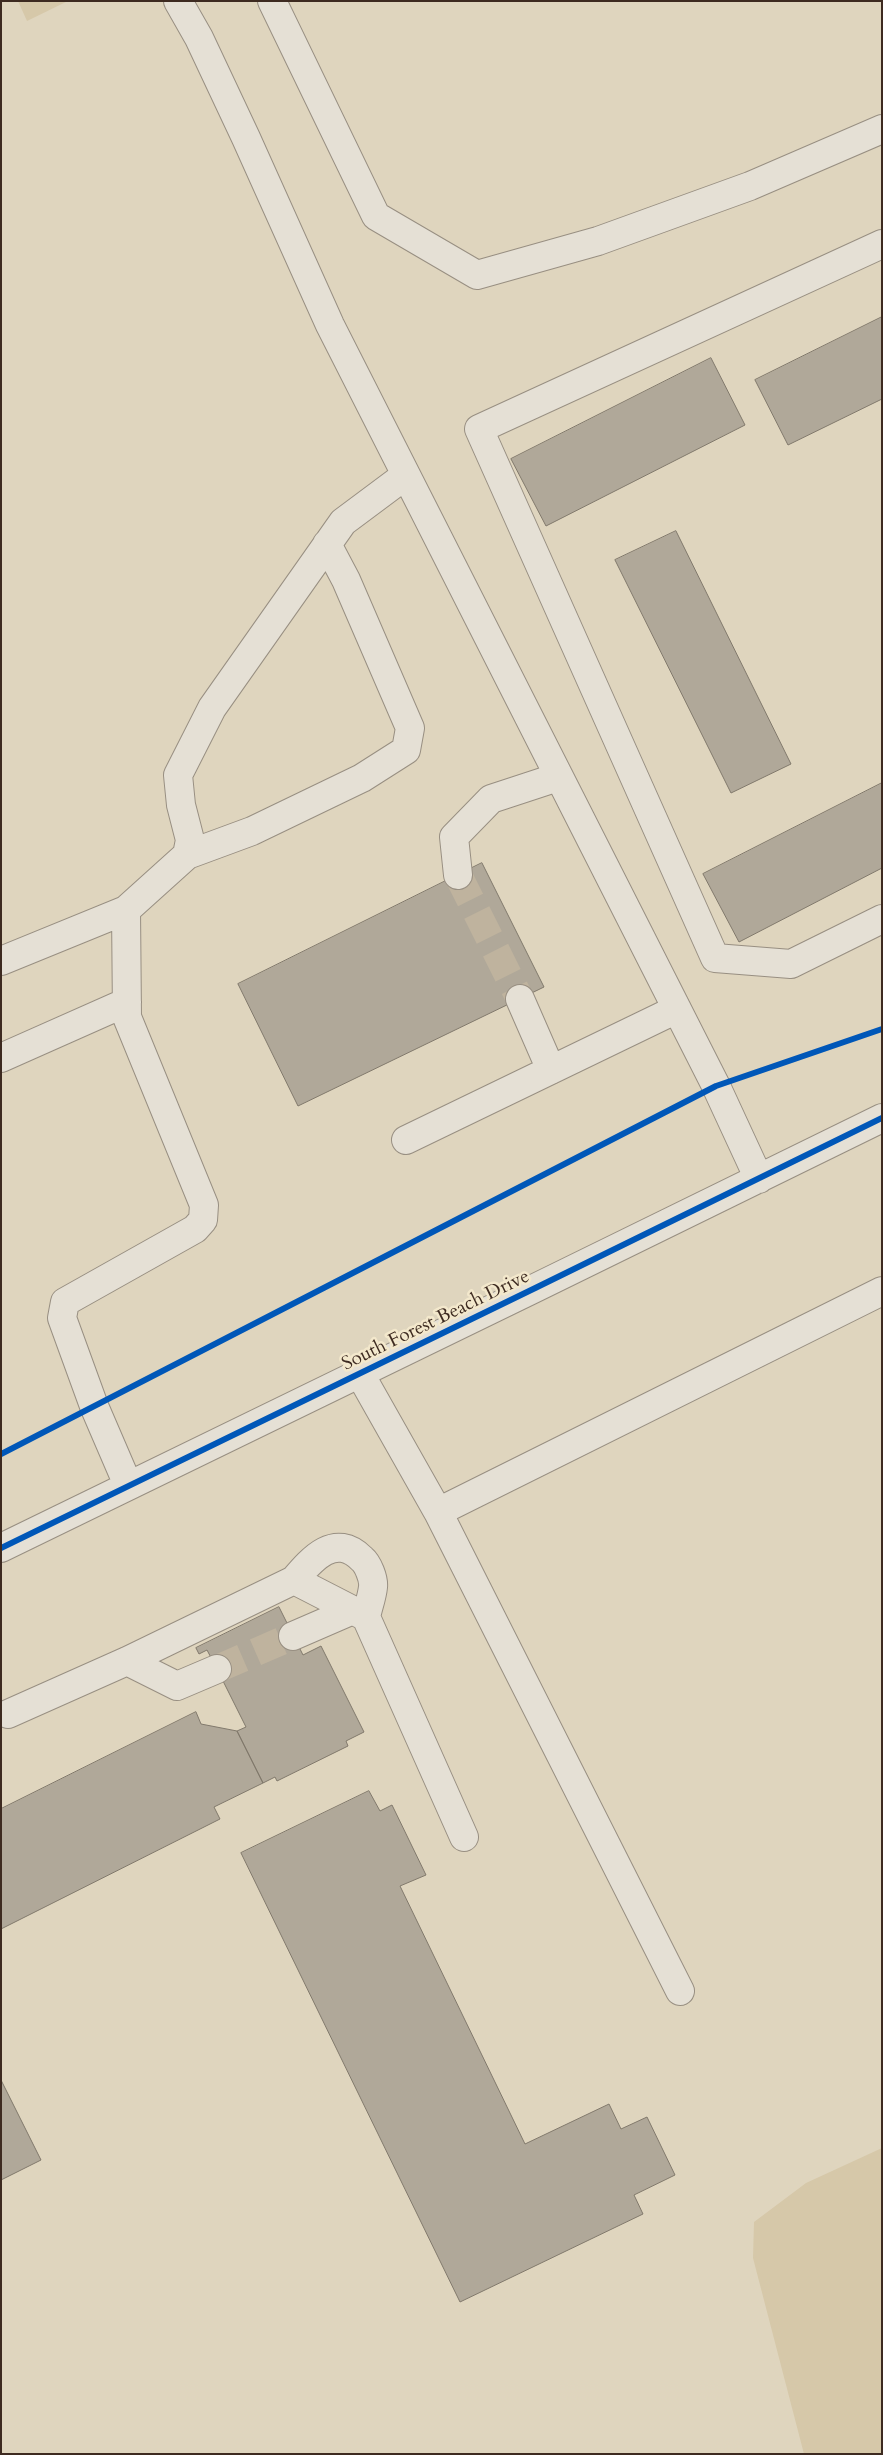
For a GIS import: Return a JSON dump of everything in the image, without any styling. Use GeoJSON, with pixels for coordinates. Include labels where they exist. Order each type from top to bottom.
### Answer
{"type":"FeatureCollection","features":[{"type":"Feature","properties":{"kind":"street"},"geometry":{"type":"LineString","coordinates":[[178,1],[199,38],[238,121],[330,325],[716,1086],[759,1179]]}},
{"type":"Feature","properties":{"kind":"street"},"geometry":{"type":"LineString","coordinates":[[272,1],[376,216],[477,275],[598,241],[750,186],[882,128]]}},
{"type":"Feature","properties":{"kind":"street"},"geometry":{"type":"LineString","coordinates":[[882,244],[479,429],[715,958],[790,964],[882,919]]}},
{"type":"Feature","properties":{"kind":"street"},"geometry":{"type":"LineString","coordinates":[[187,855],[190,840],[181,805],[178,775],[212,708],[343,522],[406,475]]}},
{"type":"Feature","properties":{"kind":"street"},"geometry":{"type":"LineString","coordinates":[[1,961],[126,910],[187,855],[252,831],[362,778],[406,750],[410,728],[346,580],[328,544]]}},
{"type":"Feature","properties":{"kind":"street"},"geometry":{"type":"LineString","coordinates":[[458,874],[454,837],[491,799],[558,777]]}},
{"type":"Feature","properties":{"kind":"street"},"geometry":{"type":"LineString","coordinates":[[126,910],[127,1017],[204,1205],[203,1220],[195,1229],[65,1302],[62,1318],[94,1406],[128,1485]]}},
{"type":"Feature","properties":{"kind":"street"},"geometry":{"type":"LineString","coordinates":[[520,1000],[551,1070]]}},
{"type":"Feature","properties":{"kind":"street"},"geometry":{"type":"LineString","coordinates":[[1,1058],[127,1002]]}},
{"type":"Feature","properties":{"kind":"street"},"geometry":{"type":"LineString","coordinates":[[406,1140],[677,1009]]}},
{"type":"Feature","properties":{"kind":"street","name":"South Forest Beach Drive"},"geometry":{"type":"LineString","coordinates":[[1,1548],[882,1118]]}},
{"type":"Feature","properties":{"kind":"street"},"geometry":{"type":"LineString","coordinates":[[438,1512],[882,1291]]}},
{"type":"Feature","properties":{"kind":"street"},"geometry":{"type":"LineString","coordinates":[[360,1374],[438,1512],[680,1991]]}},
{"type":"Feature","properties":{"kind":"street"},"geometry":{"type":"LineString","coordinates":[[3,1710],[127,1661],[294,1580],[314,1557],[333,1548],[353,1550],[366,1563],[374,1585],[360,1613],[293,1636]]}},
{"type":"Feature","properties":{"kind":"street"},"geometry":{"type":"LineString","coordinates":[[294,1580],[360,1613],[464,1837]]}},
{"type":"Feature","properties":{"kind":"street"},"geometry":{"type":"LineString","coordinates":[[127,1661],[177,1686],[217,1669]]}},
{"type":"Feature","properties":{"kind":"shaded area"},"geometry":{"type":"Polygon","coordinates":[[[18,1],[68,1],[27,21],[18,1]]]}},
{"type":"Feature","properties":{"kind":"shaded area"},"geometry":{"type":"Polygon","coordinates":[[[882,2148],[882,2454],[804,2454],[753,2258],[754,2222],[806,2183],[882,2148]]]}},
{"type":"Feature","properties":{"kind":"building"},"geometry":{"type":"Polygon","coordinates":[[[882,317],[882,399],[788,445],[755,380],[882,317]]]}},
{"type":"Feature","properties":{"kind":"building"},"geometry":{"type":"Polygon","coordinates":[[[711,358],[745,425],[546,526],[511,459],[711,358]]]}},
{"type":"Feature","properties":{"kind":"building"},"geometry":{"type":"Polygon","coordinates":[[[676,531],[791,764],[731,793],[615,560],[676,531]]]}},
{"type":"Feature","properties":{"kind":"building"},"geometry":{"type":"Polygon","coordinates":[[[882,783],[882,868],[739,942],[703,874],[882,783]]]}},
{"type":"Feature","properties":{"kind":"building"},"geometry":{"type":"Polygon","coordinates":[[[482,863],[544,987],[298,1106],[238,984],[482,863]]]}},
{"type":"Feature","properties":{"kind":"building"},"geometry":{"type":"Polygon","coordinates":[[[279,1607],[303,1655],[321,1646],[364,1732],[346,1741],[348,1746],[277,1781],[275,1777],[263,1783],[237,1731],[246,1727],[207,1650],[199,1654],[196,1648],[279,1607]]]}},
{"type":"Feature","properties":{"kind":"building"},"geometry":{"type":"Polygon","coordinates":[[[196,1712],[201,1724],[237,1731],[263,1783],[214,1807],[220,1819],[1,1929],[1,1809],[196,1712]]]}},
{"type":"Feature","properties":{"kind":"building"},"geometry":{"type":"Polygon","coordinates":[[[369,1791],[380,1811],[392,1805],[426,1875],[400,1886],[525,2144],[609,2104],[621,2129],[647,2117],[675,2175],[634,2195],[643,2214],[460,2302],[241,1853],[369,1791]]]}},
{"type":"Feature","properties":{"kind":"building"},"geometry":{"type":"Polygon","coordinates":[[[1,2080],[41,2160],[1,2180],[1,2080]]]}},
{"type":"Feature","properties":{"kind":"tunnel"},"geometry":{"type":"LineString","coordinates":[[458,875],[520,999]]}},
{"type":"Feature","properties":{"kind":"tunnel"},"geometry":{"type":"LineString","coordinates":[[217,1669],[293,1636]]}},
{"type":"Feature","properties":{"kind":"cycle path"},"geometry":{"type":"LineString","coordinates":[[1,1454],[716,1086],[882,1029]]}},
{"type":"Feature","properties":{"kind":"cycle path"},"geometry":{"type":"LineString","coordinates":[[1,1548],[882,1118]]}}]}
